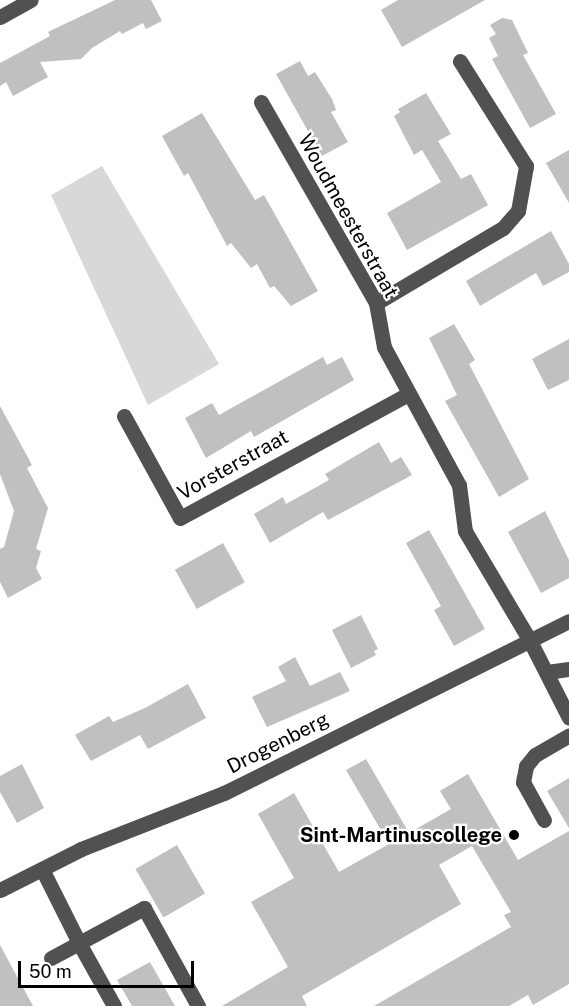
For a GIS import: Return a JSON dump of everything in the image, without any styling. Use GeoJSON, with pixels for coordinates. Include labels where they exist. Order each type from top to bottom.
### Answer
{"type":"FeatureCollection","features":[{"type":"Feature","properties":{"kind":"street"},"geometry":{"type":"LineString","coordinates":[[0,17],[31,0]]}},
{"type":"Feature","properties":{"kind":"street"},"geometry":{"type":"LineString","coordinates":[[376,303],[503,228],[518,211],[526,166],[460,61]]}},
{"type":"Feature","properties":{"kind":"street","name":"Woudmeesterstraat"},"geometry":{"type":"LineString","coordinates":[[261,102],[376,303],[384,347],[459,485],[465,531],[530,641],[569,718]]}},
{"type":"Feature","properties":{"kind":"street","name":"Vorsterstraat"},"geometry":{"type":"LineString","coordinates":[[124,416],[180,518],[408,394]]}},
{"type":"Feature","properties":{"kind":"street","name":"Drogenberg"},"geometry":{"type":"LineString","coordinates":[[0,890],[81,849],[224,794],[569,621]]}},
{"type":"Feature","properties":{"kind":"street"},"geometry":{"type":"LineString","coordinates":[[547,672],[569,669]]}},
{"type":"Feature","properties":{"kind":"street"},"geometry":{"type":"LineString","coordinates":[[544,820],[523,782],[526,766],[535,755],[569,735]]}},
{"type":"Feature","properties":{"kind":"street"},"geometry":{"type":"LineString","coordinates":[[42,869],[114,1006]]}},
{"type":"Feature","properties":{"kind":"street"},"geometry":{"type":"LineString","coordinates":[[51,958],[144,908],[198,1006]]}},
{"type":"Feature","properties":{"kind":"shaded area"},"geometry":{"type":"Polygon","coordinates":[[[102,166],[219,364],[148,405],[51,195],[102,166]]]}},
{"type":"Feature","properties":{"kind":"building"},"geometry":{"type":"Polygon","coordinates":[[[115,0],[151,0],[162,21],[146,29],[143,23],[122,34],[120,31],[92,48],[81,59],[40,62],[48,77],[13,96],[6,82],[0,86],[0,63],[50,36],[48,32],[115,0]]]}},
{"type":"Feature","properties":{"kind":"building"},"geometry":{"type":"Polygon","coordinates":[[[398,0],[485,0],[402,47],[381,10],[398,0]]]}},
{"type":"Feature","properties":{"kind":"building"},"geometry":{"type":"Polygon","coordinates":[[[502,18],[512,20],[528,53],[523,55],[556,114],[530,128],[492,59],[498,56],[489,38],[496,34],[490,25],[502,18]]]}},
{"type":"Feature","properties":{"kind":"building"},"geometry":{"type":"Polygon","coordinates":[[[300,61],[308,76],[315,72],[332,99],[336,110],[331,112],[348,142],[322,156],[276,74],[300,61]]]}},
{"type":"Feature","properties":{"kind":"building"},"geometry":{"type":"Polygon","coordinates":[[[426,93],[451,134],[438,141],[461,179],[471,174],[488,205],[407,250],[387,213],[441,182],[422,150],[414,155],[394,116],[400,112],[398,109],[426,93]]]}},
{"type":"Feature","properties":{"kind":"building"},"geometry":{"type":"Polygon","coordinates":[[[202,113],[255,200],[264,195],[318,291],[291,306],[274,286],[270,288],[257,264],[251,268],[231,243],[227,246],[188,173],[184,176],[162,136],[202,113]]]}},
{"type":"Feature","properties":{"kind":"building"},"geometry":{"type":"Polygon","coordinates":[[[569,150],[569,203],[546,163],[569,150]]]}},
{"type":"Feature","properties":{"kind":"building"},"geometry":{"type":"Polygon","coordinates":[[[551,231],[569,264],[569,272],[543,286],[536,273],[480,306],[466,281],[551,231]]]}},
{"type":"Feature","properties":{"kind":"building"},"geometry":{"type":"Polygon","coordinates":[[[454,324],[475,360],[469,364],[529,479],[499,497],[445,401],[457,395],[429,338],[454,324]]]}},
{"type":"Feature","properties":{"kind":"building"},"geometry":{"type":"Polygon","coordinates":[[[569,339],[569,380],[548,390],[532,359],[569,339]]]}},
{"type":"Feature","properties":{"kind":"building"},"geometry":{"type":"Polygon","coordinates":[[[323,357],[327,365],[342,357],[354,380],[254,437],[251,431],[206,458],[185,418],[212,403],[219,415],[323,357]]]}},
{"type":"Feature","properties":{"kind":"building"},"geometry":{"type":"Polygon","coordinates":[[[0,406],[32,465],[27,468],[48,508],[36,549],[41,551],[36,568],[42,579],[8,598],[0,582],[0,549],[4,547],[14,511],[0,474],[0,406]]]}},
{"type":"Feature","properties":{"kind":"building"},"geometry":{"type":"Polygon","coordinates":[[[379,442],[391,463],[401,457],[412,475],[328,520],[323,512],[270,543],[254,514],[283,497],[286,504],[329,480],[325,474],[379,442]]]}},
{"type":"Feature","properties":{"kind":"building"},"geometry":{"type":"Polygon","coordinates":[[[545,511],[569,560],[569,578],[541,593],[508,532],[545,511]]]}},
{"type":"Feature","properties":{"kind":"building"},"geometry":{"type":"Polygon","coordinates":[[[429,530],[485,629],[454,646],[434,610],[441,606],[406,543],[429,530]]]}},
{"type":"Feature","properties":{"kind":"building"},"geometry":{"type":"Polygon","coordinates":[[[223,543],[245,582],[197,609],[175,570],[223,543]]]}},
{"type":"Feature","properties":{"kind":"building"},"geometry":{"type":"Polygon","coordinates":[[[361,615],[378,649],[374,651],[376,655],[351,668],[332,630],[361,615]]]}},
{"type":"Feature","properties":{"kind":"building"},"geometry":{"type":"Polygon","coordinates":[[[295,657],[310,686],[340,672],[350,691],[267,727],[252,697],[286,681],[278,667],[295,657]]]}},
{"type":"Feature","properties":{"kind":"building"},"geometry":{"type":"Polygon","coordinates":[[[188,684],[206,718],[148,749],[140,735],[91,761],[75,735],[109,716],[113,722],[145,708],[188,684]]]}},
{"type":"Feature","properties":{"kind":"building"},"geometry":{"type":"Polygon","coordinates":[[[366,759],[409,833],[451,809],[440,791],[468,774],[518,860],[569,831],[569,984],[533,1005],[528,995],[509,1006],[374,1006],[511,927],[504,915],[511,912],[472,846],[439,865],[461,904],[302,996],[307,1006],[222,1006],[288,967],[251,902],[294,878],[258,814],[294,793],[339,872],[389,844],[346,770],[366,759]]]}},
{"type":"Feature","properties":{"kind":"building"},"geometry":{"type":"Polygon","coordinates":[[[22,764],[44,808],[17,823],[0,792],[0,776],[22,764]]]}},
{"type":"Feature","properties":{"kind":"building"},"geometry":{"type":"Polygon","coordinates":[[[569,778],[569,828],[547,791],[569,778]]]}},
{"type":"Feature","properties":{"kind":"building"},"geometry":{"type":"Polygon","coordinates":[[[177,845],[205,893],[163,917],[135,869],[177,845]]]}},
{"type":"Feature","properties":{"kind":"building"},"geometry":{"type":"Polygon","coordinates":[[[0,945],[33,1006],[0,1006],[0,945]]]}},
{"type":"Feature","properties":{"kind":"building"},"geometry":{"type":"Polygon","coordinates":[[[150,962],[175,1006],[132,1006],[117,980],[150,962]]]}},
{"type":"Feature","properties":{"kind":"place","name":"Sint-Martinuscollege"},"geometry":{"type":"Point","coordinates":[514,835]}}]}
